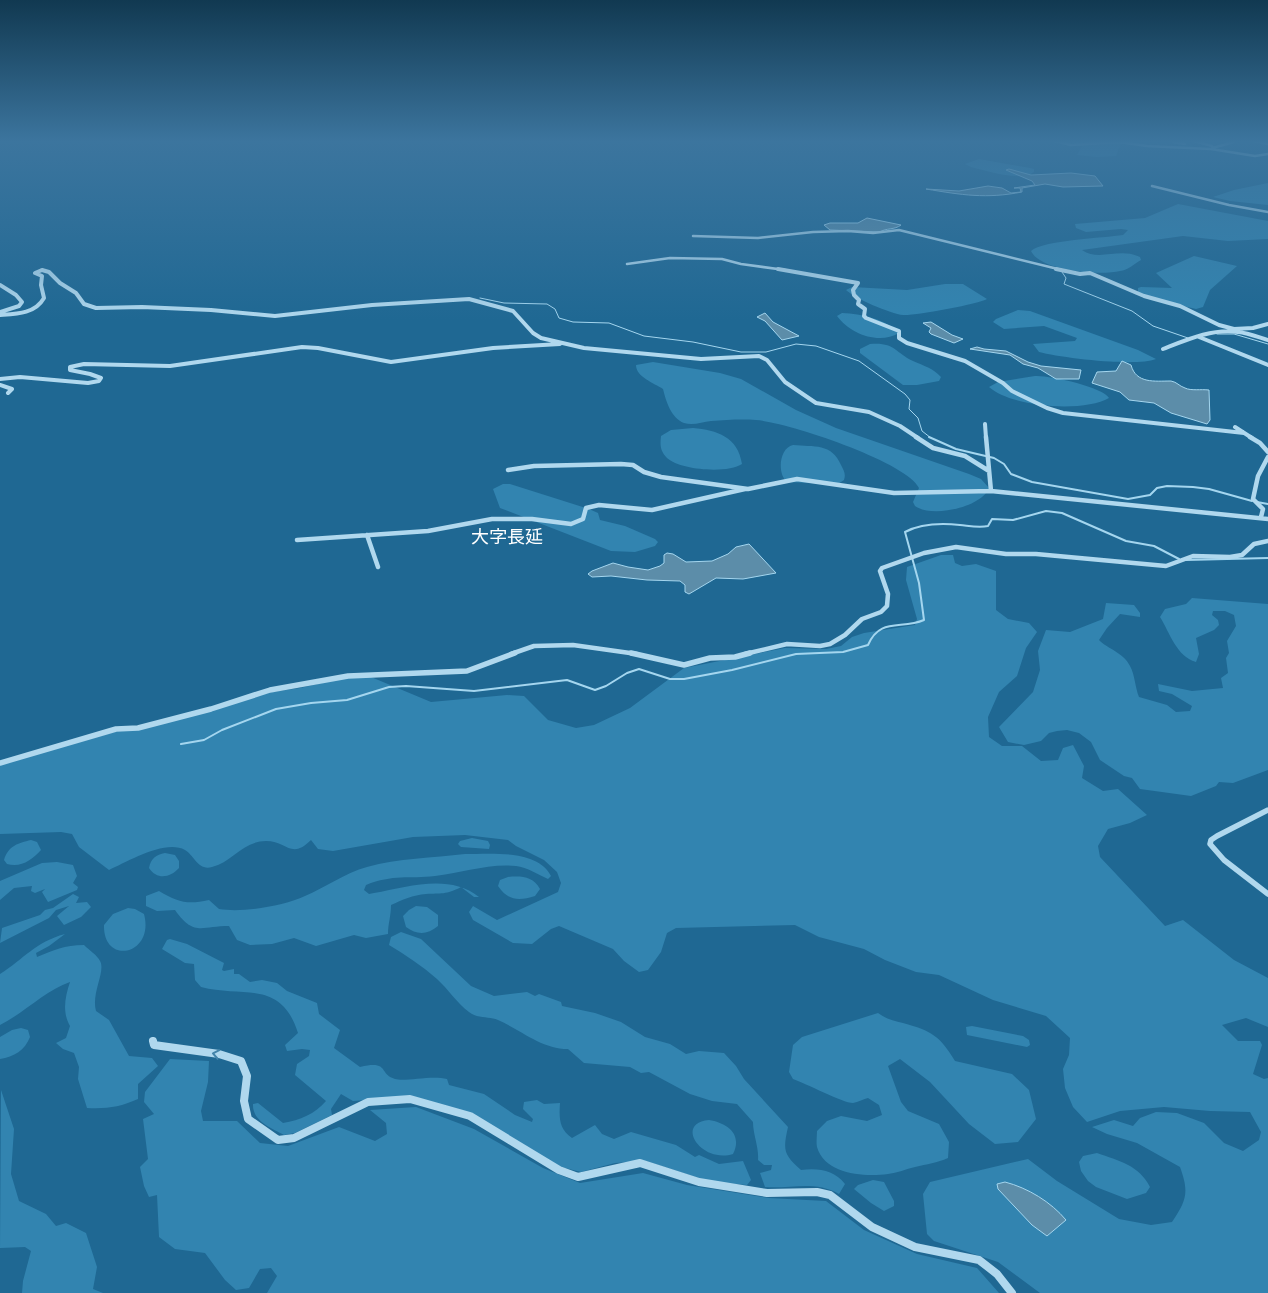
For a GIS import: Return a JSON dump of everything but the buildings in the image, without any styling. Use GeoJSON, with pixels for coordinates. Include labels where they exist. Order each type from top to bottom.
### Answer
{"type":"FeatureCollection","features":[{"type":"Feature","properties":{"kind":"street"},"geometry":{"type":"LineString","coordinates":[[1212,200],[1268,212]]}},
{"type":"Feature","properties":{"kind":"street"},"geometry":{"type":"LineString","coordinates":[[693,236],[758,238],[812,232],[848,231],[868,234],[892,230],[909,231],[958,246],[981,249],[1037,265],[1080,274],[1090,273],[1139,294],[1180,306],[1219,325],[1268,340]]}},
{"type":"Feature","properties":{"kind":"street"},"geometry":{"type":"LineString","coordinates":[[627,264],[670,258],[722,259],[741,264],[858,283],[853,290],[854,295],[859,300],[858,304],[865,309],[864,316],[866,318],[898,331],[899,338],[907,343],[965,361],[1003,383],[1012,391],[1048,408],[1063,413],[1244,433]]}},
{"type":"Feature","properties":{"kind":"street"},"geometry":{"type":"LineString","coordinates":[[0,313],[24,312],[40,305],[44,298],[41,285],[42,276],[35,273],[42,270],[49,272],[60,284],[76,293],[84,304],[96,308],[142,307],[211,310],[275,316],[372,305],[469,299],[513,311],[537,336],[584,348],[686,359],[710,360],[759,356],[767,360],[785,382],[816,403],[863,410],[900,426],[933,448],[964,456],[989,471]]}},
{"type":"Feature","properties":{"kind":"street"},"geometry":{"type":"LineString","coordinates":[[0,285],[16,295],[22,302],[19,306],[0,313]]}},
{"type":"Feature","properties":{"kind":"street"},"geometry":{"type":"LineString","coordinates":[[1163,349],[1210,333],[1234,333],[1235,330],[1268,324]]}},
{"type":"Feature","properties":{"kind":"street"},"geometry":{"type":"LineString","coordinates":[[1198,337],[1268,365]]}},
{"type":"Feature","properties":{"kind":"street"},"geometry":{"type":"LineString","coordinates":[[0,379],[20,377],[88,383],[99,381],[102,378],[70,370],[70,367],[84,364],[170,366],[302,347],[324,349],[391,362],[501,347],[565,343]]}},
{"type":"Feature","properties":{"kind":"street"},"geometry":{"type":"LineString","coordinates":[[0,385],[12,389],[8,392]]}},
{"type":"Feature","properties":{"kind":"street"},"geometry":{"type":"LineString","coordinates":[[985,424],[991,491]]}},
{"type":"Feature","properties":{"kind":"street"},"geometry":{"type":"LineString","coordinates":[[1234,427],[1260,443],[1268,452]]}},
{"type":"Feature","properties":{"kind":"street"},"geometry":{"type":"LineString","coordinates":[[1261,516],[1263,510],[1253,499],[1257,492],[1258,478],[1265,467],[1266,458],[1268,457]]}},
{"type":"Feature","properties":{"kind":"street"},"geometry":{"type":"LineString","coordinates":[[508,470],[534,466],[621,464],[633,465],[644,472],[661,476],[748,489]]}},
{"type":"Feature","properties":{"kind":"street"},"geometry":{"type":"LineString","coordinates":[[297,540],[399,531],[428,531],[492,519],[532,519],[575,523],[583,519],[586,508],[595,505],[652,510],[797,479],[894,493],[991,491],[1261,516],[1268,519]]}},
{"type":"Feature","properties":{"kind":"street"},"geometry":{"type":"LineString","coordinates":[[367,535],[378,567]]}},
{"type":"Feature","properties":{"kind":"street"},"geometry":{"type":"LineString","coordinates":[[0,763],[116,730],[138,728],[211,709],[270,690],[348,676],[444,674],[467,671],[534,646],[573,645],[621,651],[684,665],[710,658],[735,657],[787,644],[820,646],[830,644],[845,635],[862,618],[881,612],[887,606],[888,594],[880,572],[882,568],[939,550],[967,547],[1006,554],[1036,554],[1166,566],[1193,556],[1230,557],[1242,555],[1254,544],[1268,540]]}},
{"type":"Feature","properties":{"kind":"street"},"geometry":{"type":"LineString","coordinates":[[1268,810],[1217,836],[1211,840],[1210,844],[1224,860],[1268,894]]}},
{"type":"Feature","properties":{"kind":"street"},"geometry":{"type":"LineString","coordinates":[[153,1042],[154,1046],[219,1054],[241,1061],[247,1076],[244,1101],[248,1119],[278,1140],[294,1138],[368,1102],[410,1099],[470,1116],[559,1170],[578,1176],[640,1163],[699,1182],[767,1193],[817,1192],[830,1195],[872,1227],[915,1247],[978,1260],[996,1274],[1012,1293]]}},
{"type":"Feature","properties":{"kind":"shaded area"},"geometry":{"type":"Polygon","coordinates":[[[1227,200],[1268,200],[1268,205],[1227,200]]]}},
{"type":"Feature","properties":{"kind":"shaded area"},"geometry":{"type":"Polygon","coordinates":[[[1178,204],[1268,221],[1268,239],[1228,241],[1183,236],[1082,250],[1095,255],[1124,253],[1140,257],[1141,260],[1123,270],[1099,273],[1058,267],[1037,258],[1031,251],[1048,244],[1123,235],[1128,230],[1086,232],[1076,228],[1075,224],[1145,218],[1178,204]]]}},
{"type":"Feature","properties":{"kind":"shaded area"},"geometry":{"type":"Polygon","coordinates":[[[867,218],[901,225],[880,232],[830,230],[824,225],[830,223],[858,223],[867,218]]]}},
{"type":"Feature","properties":{"kind":"shaded area"},"geometry":{"type":"Polygon","coordinates":[[[1194,256],[1237,266],[1210,290],[1203,307],[1196,309],[1148,298],[1138,292],[1138,288],[1141,287],[1172,288],[1156,273],[1194,256]]]}},
{"type":"Feature","properties":{"kind":"shaded area"},"geometry":{"type":"Polygon","coordinates":[[[945,284],[963,284],[987,299],[972,304],[920,314],[903,315],[873,305],[846,290],[852,287],[907,290],[945,284]]]}},
{"type":"Feature","properties":{"kind":"shaded area"},"geometry":{"type":"Polygon","coordinates":[[[1018,310],[1030,311],[1138,350],[1156,359],[1116,362],[1064,357],[1039,352],[1033,344],[1075,341],[1077,338],[1044,326],[1004,329],[993,322],[1018,310]]]}},
{"type":"Feature","properties":{"kind":"shaded area"},"geometry":{"type":"Polygon","coordinates":[[[765,313],[773,322],[799,336],[782,340],[765,321],[757,317],[765,313]]]}},
{"type":"Feature","properties":{"kind":"shaded area"},"geometry":{"type":"Polygon","coordinates":[[[842,313],[873,318],[887,324],[899,333],[883,338],[865,336],[849,328],[837,316],[842,313]]]}},
{"type":"Feature","properties":{"kind":"shaded area"},"geometry":{"type":"Polygon","coordinates":[[[931,322],[952,335],[963,339],[954,343],[931,334],[929,332],[931,328],[923,323],[931,322]]]}},
{"type":"Feature","properties":{"kind":"shaded area"},"geometry":{"type":"Polygon","coordinates":[[[870,344],[894,348],[907,358],[935,371],[941,377],[939,381],[917,385],[903,385],[860,353],[860,349],[870,344]]]}},
{"type":"Feature","properties":{"kind":"shaded area"},"geometry":{"type":"Polygon","coordinates":[[[977,347],[1006,351],[1041,366],[1081,370],[1079,379],[1056,379],[1038,368],[1023,364],[1010,355],[970,349],[977,347]]]}},
{"type":"Feature","properties":{"kind":"shaded area"},"geometry":{"type":"Polygon","coordinates":[[[1122,361],[1131,365],[1137,376],[1147,380],[1171,381],[1190,389],[1209,390],[1210,420],[1207,424],[1171,413],[1154,403],[1129,400],[1120,392],[1092,383],[1097,372],[1116,371],[1122,361]]]}},
{"type":"Feature","properties":{"kind":"shaded area"},"geometry":{"type":"Polygon","coordinates":[[[653,362],[720,373],[741,379],[796,410],[836,428],[969,474],[981,479],[989,488],[984,495],[966,506],[943,511],[922,509],[915,506],[913,502],[919,488],[910,478],[893,467],[845,445],[771,422],[739,420],[711,421],[698,424],[684,423],[679,421],[672,413],[663,389],[639,373],[636,365],[653,362]]]}},
{"type":"Feature","properties":{"kind":"shaded area"},"geometry":{"type":"Polygon","coordinates":[[[1035,376],[1087,386],[1105,394],[1109,398],[1097,403],[1082,405],[1047,406],[1013,399],[999,394],[989,387],[998,382],[1035,376]]]}},
{"type":"Feature","properties":{"kind":"shaded area"},"geometry":{"type":"Polygon","coordinates":[[[693,428],[718,433],[731,441],[740,455],[742,464],[715,470],[692,468],[667,458],[661,448],[661,436],[671,430],[693,428]]]}},
{"type":"Feature","properties":{"kind":"shaded area"},"geometry":{"type":"Polygon","coordinates":[[[793,445],[815,446],[833,453],[844,471],[844,480],[838,484],[787,482],[782,473],[781,462],[785,451],[793,445]]]}},
{"type":"Feature","properties":{"kind":"shaded area"},"geometry":{"type":"Polygon","coordinates":[[[503,484],[510,484],[589,509],[598,513],[600,520],[625,526],[658,542],[655,546],[635,552],[611,551],[500,508],[493,489],[503,484]]]}},
{"type":"Feature","properties":{"kind":"shaded area"},"geometry":{"type":"Polygon","coordinates":[[[749,544],[776,573],[743,579],[716,578],[689,594],[685,592],[685,585],[680,581],[611,576],[592,577],[588,574],[613,563],[648,570],[664,563],[664,555],[667,553],[673,554],[686,562],[712,561],[728,554],[736,547],[749,544]]]}},
{"type":"Feature","properties":{"kind":"shaded area"},"geometry":{"type":"Polygon","coordinates":[[[941,555],[953,555],[955,563],[962,566],[976,564],[996,571],[996,610],[1008,619],[1029,623],[1037,632],[1026,648],[1017,676],[999,692],[988,717],[989,737],[1002,746],[1022,746],[1041,761],[1058,760],[1063,748],[1073,745],[1084,766],[1082,778],[1103,791],[1118,789],[1147,815],[1130,823],[1108,829],[1098,846],[1100,857],[1165,926],[1183,920],[1234,960],[1268,978],[1268,1027],[1246,1018],[1222,1025],[1238,1041],[1260,1041],[1262,1045],[1253,1074],[1264,1079],[1268,1078],[1268,1293],[1040,1293],[998,1262],[934,1241],[927,1234],[923,1194],[930,1182],[1028,1159],[1057,1181],[1119,1219],[1151,1225],[1172,1222],[1181,1208],[1185,1196],[1185,1183],[1180,1167],[1137,1143],[1107,1134],[1092,1127],[1114,1120],[1133,1126],[1140,1118],[1156,1112],[1177,1113],[1204,1123],[1224,1143],[1243,1151],[1259,1140],[1261,1132],[1250,1112],[1164,1107],[1120,1111],[1087,1122],[1073,1107],[1065,1088],[1063,1069],[1069,1055],[1070,1038],[1046,1016],[993,1000],[939,975],[916,972],[885,960],[864,949],[819,937],[795,925],[676,928],[667,933],[661,952],[648,970],[639,972],[624,961],[613,949],[559,926],[551,929],[532,944],[513,943],[473,920],[469,912],[473,906],[497,920],[558,892],[561,883],[557,872],[544,860],[508,840],[465,835],[413,837],[333,851],[318,849],[311,840],[298,849],[266,841],[251,844],[226,861],[207,868],[200,865],[185,850],[177,847],[167,847],[146,853],[109,870],[79,847],[72,834],[61,832],[0,834],[0,764],[118,731],[272,692],[349,677],[371,677],[431,702],[507,695],[524,696],[548,720],[576,728],[594,725],[630,708],[684,668],[785,648],[826,649],[841,646],[852,637],[864,633],[915,625],[917,619],[906,580],[907,567],[941,555]]]}},
{"type":"Feature","properties":{"kind":"shaded area"},"geometry":{"type":"Polygon","coordinates":[[[1192,598],[1268,604],[1268,770],[1233,783],[1219,782],[1216,786],[1191,796],[1140,789],[1132,778],[1124,776],[1100,760],[1091,742],[1079,733],[1067,730],[1057,731],[1049,733],[1041,741],[1024,745],[1008,742],[999,727],[1033,692],[1040,670],[1038,651],[1046,630],[1070,632],[1103,619],[1106,603],[1134,605],[1140,613],[1140,617],[1120,614],[1099,640],[1120,654],[1130,666],[1139,697],[1167,705],[1176,712],[1190,711],[1192,706],[1172,694],[1159,691],[1158,684],[1192,691],[1223,688],[1221,678],[1228,673],[1226,658],[1229,653],[1227,641],[1236,626],[1234,615],[1225,611],[1213,611],[1212,615],[1218,620],[1219,625],[1214,630],[1196,638],[1199,654],[1196,662],[1183,655],[1178,649],[1160,617],[1165,609],[1186,604],[1192,598]]]}},
{"type":"Feature","properties":{"kind":"shaded area"},"geometry":{"type":"Polygon","coordinates":[[[472,838],[488,841],[489,849],[461,847],[458,844],[460,841],[472,838]]]}},
{"type":"Feature","properties":{"kind":"shaded area"},"geometry":{"type":"Polygon","coordinates":[[[31,840],[37,842],[41,850],[38,854],[22,864],[7,864],[4,860],[11,848],[31,840]]]}},
{"type":"Feature","properties":{"kind":"shaded area"},"geometry":{"type":"Polygon","coordinates":[[[165,853],[175,855],[179,861],[179,868],[168,876],[160,876],[149,868],[154,858],[165,853]]]}},
{"type":"Feature","properties":{"kind":"shaded area"},"geometry":{"type":"Polygon","coordinates":[[[465,854],[500,854],[525,857],[545,867],[551,876],[548,879],[529,869],[506,865],[435,876],[385,879],[366,885],[364,890],[369,894],[414,885],[442,884],[460,887],[447,892],[417,895],[391,905],[388,934],[366,938],[354,935],[316,946],[294,938],[272,944],[250,945],[237,940],[229,926],[193,927],[175,910],[157,911],[146,906],[146,896],[159,891],[183,902],[209,900],[219,909],[263,908],[296,900],[367,867],[403,860],[465,854]]]}},
{"type":"Feature","properties":{"kind":"shaded area"},"geometry":{"type":"Polygon","coordinates":[[[57,862],[73,865],[77,876],[73,883],[78,887],[77,890],[48,902],[42,892],[45,889],[35,893],[31,891],[32,886],[14,888],[0,900],[0,881],[42,863],[57,862]]]}},
{"type":"Feature","properties":{"kind":"shaded area"},"geometry":{"type":"Polygon","coordinates":[[[508,877],[530,879],[540,889],[535,896],[529,898],[519,899],[510,897],[498,886],[500,880],[508,877]]]}},
{"type":"Feature","properties":{"kind":"shaded area"},"geometry":{"type":"Polygon","coordinates":[[[462,888],[467,890],[479,897],[474,897],[462,888]]]}},
{"type":"Feature","properties":{"kind":"shaded area"},"geometry":{"type":"Polygon","coordinates":[[[73,894],[79,897],[76,903],[87,902],[91,907],[81,917],[64,925],[57,916],[69,906],[56,910],[49,918],[0,943],[2,928],[40,915],[45,910],[53,908],[73,894]]]}},
{"type":"Feature","properties":{"kind":"shaded area"},"geometry":{"type":"Polygon","coordinates":[[[416,906],[427,907],[438,915],[438,926],[422,933],[406,927],[403,916],[416,906]]]}},
{"type":"Feature","properties":{"kind":"shaded area"},"geometry":{"type":"Polygon","coordinates":[[[128,908],[135,909],[144,914],[145,928],[142,939],[136,946],[128,950],[119,950],[111,946],[106,938],[104,925],[113,914],[128,908]]]}},
{"type":"Feature","properties":{"kind":"shaded area"},"geometry":{"type":"Polygon","coordinates":[[[401,932],[421,939],[471,986],[494,996],[527,992],[535,996],[539,994],[561,1002],[562,1006],[595,1013],[621,1022],[645,1037],[670,1044],[686,1054],[699,1051],[724,1053],[736,1066],[744,1079],[788,1127],[785,1146],[791,1160],[801,1170],[814,1169],[826,1171],[841,1179],[845,1184],[839,1194],[821,1187],[812,1186],[765,1187],[760,1173],[771,1170],[772,1165],[764,1165],[758,1160],[753,1122],[737,1104],[712,1101],[690,1094],[649,1072],[641,1073],[630,1067],[584,1063],[568,1049],[549,1046],[498,1020],[472,1014],[431,974],[389,945],[391,937],[401,932]]]}},
{"type":"Feature","properties":{"kind":"shaded area"},"geometry":{"type":"Polygon","coordinates":[[[65,934],[36,953],[37,957],[65,947],[84,945],[99,959],[101,970],[95,997],[96,1011],[109,1020],[129,1056],[152,1058],[158,1066],[138,1084],[138,1099],[113,1107],[87,1108],[78,1079],[79,1067],[74,1053],[63,1049],[56,1043],[66,1038],[70,1026],[67,1021],[65,1004],[70,982],[52,990],[0,1025],[0,974],[38,946],[65,934]]]}},
{"type":"Feature","properties":{"kind":"shaded area"},"geometry":{"type":"Polygon","coordinates":[[[170,939],[187,944],[224,963],[222,970],[224,971],[234,969],[234,974],[239,974],[250,982],[262,980],[277,983],[287,991],[317,1003],[319,1014],[340,1030],[334,1048],[360,1067],[369,1065],[380,1066],[390,1077],[399,1080],[447,1079],[449,1085],[484,1094],[515,1115],[532,1122],[533,1119],[523,1109],[524,1102],[537,1100],[544,1104],[560,1103],[562,1127],[572,1138],[595,1125],[602,1134],[614,1139],[631,1132],[676,1145],[695,1157],[699,1155],[719,1164],[743,1161],[751,1180],[747,1185],[711,1182],[646,1161],[615,1163],[581,1172],[557,1166],[471,1113],[410,1097],[353,1101],[341,1094],[331,1109],[332,1115],[295,1133],[284,1135],[268,1127],[259,1119],[253,1104],[258,1103],[283,1123],[307,1116],[326,1101],[295,1075],[297,1064],[309,1056],[310,1050],[287,1051],[285,1045],[298,1033],[291,1016],[282,1005],[271,998],[259,994],[201,987],[195,980],[194,964],[185,963],[162,949],[167,940],[170,939]]]}},
{"type":"Feature","properties":{"kind":"shaded area"},"geometry":{"type":"Polygon","coordinates":[[[878,1013],[928,1032],[940,1040],[955,1061],[1012,1074],[1029,1090],[1036,1119],[1018,1142],[995,1144],[969,1124],[930,1082],[900,1059],[888,1066],[901,1102],[908,1111],[939,1124],[949,1142],[948,1158],[895,1173],[879,1175],[847,1172],[837,1169],[828,1163],[821,1156],[817,1147],[817,1131],[827,1121],[841,1116],[867,1121],[882,1115],[879,1105],[868,1098],[853,1103],[848,1102],[793,1079],[789,1072],[793,1045],[802,1037],[878,1013]]]}},
{"type":"Feature","properties":{"kind":"shaded area"},"geometry":{"type":"Polygon","coordinates":[[[972,1026],[1023,1036],[1029,1040],[1030,1045],[1027,1047],[967,1035],[966,1027],[972,1026]]]}},
{"type":"Feature","properties":{"kind":"shaded area"},"geometry":{"type":"Polygon","coordinates":[[[21,1028],[28,1030],[30,1037],[25,1046],[14,1055],[0,1059],[0,1037],[12,1030],[21,1028]]]}},
{"type":"Feature","properties":{"kind":"shaded area"},"geometry":{"type":"Polygon","coordinates":[[[170,1059],[209,1061],[208,1082],[201,1111],[203,1121],[237,1121],[260,1143],[288,1146],[339,1127],[375,1141],[387,1134],[386,1123],[370,1110],[416,1107],[474,1129],[543,1168],[580,1183],[643,1173],[687,1185],[769,1198],[826,1201],[864,1230],[917,1254],[977,1268],[999,1293],[267,1293],[277,1276],[271,1268],[260,1269],[249,1288],[236,1290],[225,1280],[205,1253],[175,1249],[159,1237],[157,1195],[149,1197],[144,1186],[140,1167],[148,1159],[143,1119],[154,1114],[144,1102],[145,1092],[170,1059]]]}},
{"type":"Feature","properties":{"kind":"shaded area"},"geometry":{"type":"Polygon","coordinates":[[[1,1090],[14,1129],[11,1174],[19,1201],[46,1214],[56,1226],[66,1223],[86,1233],[97,1267],[93,1289],[103,1293],[22,1293],[23,1281],[31,1251],[25,1247],[0,1248],[1,1090]]]}},
{"type":"Feature","properties":{"kind":"shaded area"},"geometry":{"type":"Polygon","coordinates":[[[709,1120],[722,1124],[735,1135],[736,1147],[733,1154],[721,1156],[711,1153],[696,1142],[693,1128],[699,1123],[709,1120]]]}},
{"type":"Feature","properties":{"kind":"shaded area"},"geometry":{"type":"Polygon","coordinates":[[[1097,1153],[1121,1161],[1134,1169],[1150,1187],[1146,1193],[1127,1199],[1096,1187],[1088,1181],[1081,1171],[1079,1162],[1083,1156],[1097,1153]]]}},
{"type":"Feature","properties":{"kind":"shaded area"},"geometry":{"type":"Polygon","coordinates":[[[873,1180],[884,1182],[894,1201],[894,1206],[884,1211],[854,1189],[858,1185],[873,1180]]]}},
{"type":"Feature","properties":{"kind":"shaded area"},"geometry":{"type":"Polygon","coordinates":[[[1005,1182],[1038,1196],[1066,1220],[1047,1236],[1032,1225],[998,1189],[997,1184],[1005,1182]]]}},
{"type":"Feature","properties":{"kind":"waterway"},"geometry":{"type":"LineString","coordinates":[[1062,272],[1066,278],[1064,284],[1132,311],[1153,326],[1188,338]]}},
{"type":"Feature","properties":{"kind":"waterway"},"geometry":{"type":"LineString","coordinates":[[480,298],[504,303],[547,304],[555,309],[559,318],[573,322],[609,323],[644,336],[693,342],[741,352],[766,352],[796,344],[816,346],[859,361],[905,394],[910,400],[909,409],[918,418],[922,431],[931,438]]}},
{"type":"Feature","properties":{"kind":"waterway"},"geometry":{"type":"LineString","coordinates":[[1217,334],[1234,334],[1268,344]]}},
{"type":"Feature","properties":{"kind":"waterway"},"geometry":{"type":"LineString","coordinates":[[931,438],[956,449],[994,458],[1004,464],[1011,474],[1032,482],[1128,499],[1150,495],[1157,488],[1167,486],[1193,487],[1209,489],[1252,501]]}},
{"type":"Feature","properties":{"kind":"waterway"},"geometry":{"type":"LineString","coordinates":[[1257,502],[1268,504]]}},
{"type":"Feature","properties":{"kind":"waterway"},"geometry":{"type":"LineString","coordinates":[[181,744],[204,740],[222,730],[276,709],[311,703],[347,700],[389,687],[406,686],[474,691],[567,680],[595,690],[606,686],[627,673],[639,669],[670,679],[684,679],[732,670],[796,654],[843,652],[868,645],[873,636],[885,627],[924,620],[919,583],[905,532],[925,525],[946,524],[985,527],[988,526],[992,519],[1013,520],[1046,511],[1062,513],[1126,541],[1154,546],[1179,559]]}},
{"type":"Feature","properties":{"kind":"waterway"},"geometry":{"type":"LineString","coordinates":[[1186,560],[1268,558]]}},
{"type":"Feature","properties":{"kind":"district","name":"大字長延"},"geometry":{"type":"Point","coordinates":[507,537]}}]}
